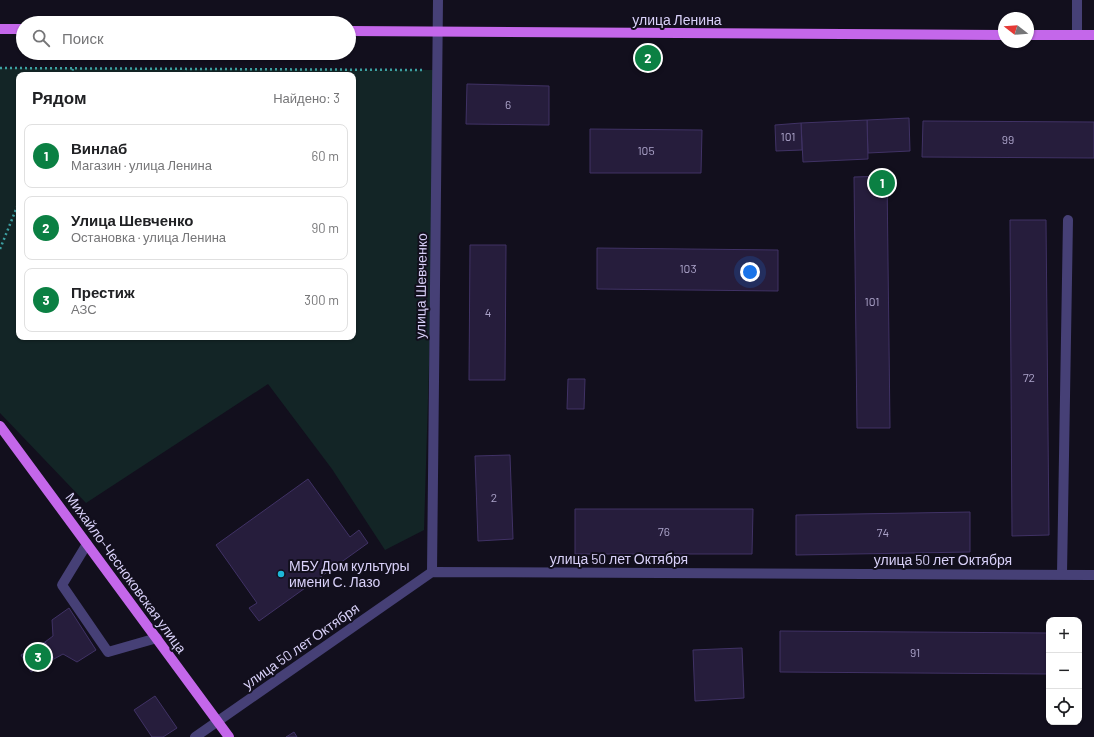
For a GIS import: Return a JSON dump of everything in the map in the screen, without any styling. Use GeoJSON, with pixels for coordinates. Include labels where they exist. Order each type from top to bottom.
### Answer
{"type":"FeatureCollection","features":[{"type":"Feature","properties":{"kind":"main road"},"geometry":{"type":"LineString","coordinates":[[0,29],[16,29]]}},
{"type":"Feature","properties":{"kind":"main road","name":"улица Ленина"},"geometry":{"type":"LineString","coordinates":[[356,31],[998,35]]}},
{"type":"Feature","properties":{"kind":"main road"},"geometry":{"type":"LineString","coordinates":[[1034,35],[1094,35]]}},
{"type":"Feature","properties":{"kind":"main road","name":"Михайло-Чесноковская улица"},"geometry":{"type":"LineString","coordinates":[[0,426],[229,737]]}},
{"type":"Feature","properties":{"kind":"street","name":"улица Шевченко"},"geometry":{"type":"LineString","coordinates":[[432,572],[438,0]]}},
{"type":"Feature","properties":{"kind":"street"},"geometry":{"type":"LineString","coordinates":[[1077,0],[1077,35]]}},
{"type":"Feature","properties":{"kind":"street"},"geometry":{"type":"LineString","coordinates":[[1062,574],[1068,220]]}},
{"type":"Feature","properties":{"kind":"street"},"geometry":{"type":"LineString","coordinates":[[87,544],[62,585],[108,652],[157,638]]}},
{"type":"Feature","properties":{"kind":"street","name":"улица 50 лет Октября"},"geometry":{"type":"LineString","coordinates":[[195,737],[432,572],[1094,575]]}},
{"type":"Feature","properties":{"kind":"path"},"geometry":{"type":"LineString","coordinates":[[0,68],[438,70]]}},
{"type":"Feature","properties":{"kind":"path"},"geometry":{"type":"LineString","coordinates":[[0,249],[16,209]]}},
{"type":"Feature","properties":{"kind":"shaded area"},"geometry":{"type":"Polygon","coordinates":[[[0,68],[438,70],[424,530],[385,550],[332,469],[268,384],[86,503],[0,413],[0,68]]]}},
{"type":"Feature","properties":{"kind":"building"},"geometry":{"type":"Polygon","coordinates":[[[467,84],[549,86],[549,125],[466,124],[467,84]]]}},
{"type":"Feature","properties":{"kind":"building"},"geometry":{"type":"Polygon","coordinates":[[[909,118],[910,151],[868,153],[867,120],[909,118]]]}},
{"type":"Feature","properties":{"kind":"building"},"geometry":{"type":"Polygon","coordinates":[[[867,120],[868,159],[803,162],[801,123],[867,120]]]}},
{"type":"Feature","properties":{"kind":"building"},"geometry":{"type":"Polygon","coordinates":[[[923,121],[1094,122],[1094,158],[922,157],[923,121]]]}},
{"type":"Feature","properties":{"kind":"building"},"geometry":{"type":"Polygon","coordinates":[[[801,123],[802,150],[776,151],[775,125],[801,123]]]}},
{"type":"Feature","properties":{"kind":"building"},"geometry":{"type":"Polygon","coordinates":[[[590,129],[702,130],[701,173],[590,173],[590,129]]]}},
{"type":"Feature","properties":{"kind":"building"},"geometry":{"type":"Polygon","coordinates":[[[887,176],[890,428],[857,428],[854,177],[887,176]]]}},
{"type":"Feature","properties":{"kind":"building"},"geometry":{"type":"Polygon","coordinates":[[[1010,220],[1046,220],[1049,535],[1012,536],[1010,220]]]}},
{"type":"Feature","properties":{"kind":"building"},"geometry":{"type":"Polygon","coordinates":[[[470,245],[506,245],[505,380],[469,380],[470,245]]]}},
{"type":"Feature","properties":{"kind":"building"},"geometry":{"type":"Polygon","coordinates":[[[597,248],[778,250],[778,291],[597,289],[597,248]]]}},
{"type":"Feature","properties":{"kind":"building"},"geometry":{"type":"Polygon","coordinates":[[[568,379],[585,379],[584,409],[567,409],[568,379]]]}},
{"type":"Feature","properties":{"kind":"building"},"geometry":{"type":"Polygon","coordinates":[[[510,455],[513,539],[478,541],[475,456],[510,455]]]}},
{"type":"Feature","properties":{"kind":"building","name":"МБУ Дом культуры имени С. Лазо"},"geometry":{"type":"Polygon","coordinates":[[[308,479],[350,537],[359,530],[368,543],[259,621],[249,608],[257,603],[216,545],[308,479]]]}},
{"type":"Feature","properties":{"kind":"building"},"geometry":{"type":"Polygon","coordinates":[[[575,509],[753,509],[752,554],[575,554],[575,509]]]}},
{"type":"Feature","properties":{"kind":"building"},"geometry":{"type":"Polygon","coordinates":[[[970,512],[970,552],[796,555],[796,515],[970,512]]]}},
{"type":"Feature","properties":{"kind":"building"},"geometry":{"type":"Polygon","coordinates":[[[69,608],[96,650],[77,662],[63,654],[54,659],[45,642],[53,636],[52,620],[69,608]]]}},
{"type":"Feature","properties":{"kind":"building"},"geometry":{"type":"Polygon","coordinates":[[[780,631],[1046,633],[1046,674],[780,672],[780,631]]]}},
{"type":"Feature","properties":{"kind":"building"},"geometry":{"type":"Polygon","coordinates":[[[45,642],[54,659],[31,672],[21,655],[45,642]]]}},
{"type":"Feature","properties":{"kind":"building"},"geometry":{"type":"Polygon","coordinates":[[[742,648],[744,698],[695,701],[693,650],[742,648]]]}},
{"type":"Feature","properties":{"kind":"building"},"geometry":{"type":"Polygon","coordinates":[[[155,696],[177,728],[163,737],[152,737],[134,710],[155,696]]]}},
{"type":"Feature","properties":{"kind":"building"},"geometry":{"type":"Polygon","coordinates":[[[294,732],[297,737],[286,737],[294,732]]]}},
{"type":"Feature","properties":{"kind":"place","name":"Улица Шевченко"},"geometry":{"type":"Point","coordinates":[648,58]}},
{"type":"Feature","properties":{"kind":"place","name":"Винлаб"},"geometry":{"type":"Point","coordinates":[882,183]}},
{"type":"Feature","properties":{"kind":"place","name":"МБУ Дом культуры имени С. Лазо"},"geometry":{"type":"Point","coordinates":[281,574]}},
{"type":"Feature","properties":{"kind":"place","name":"Престиж"},"geometry":{"type":"Point","coordinates":[38,657]}}]}
